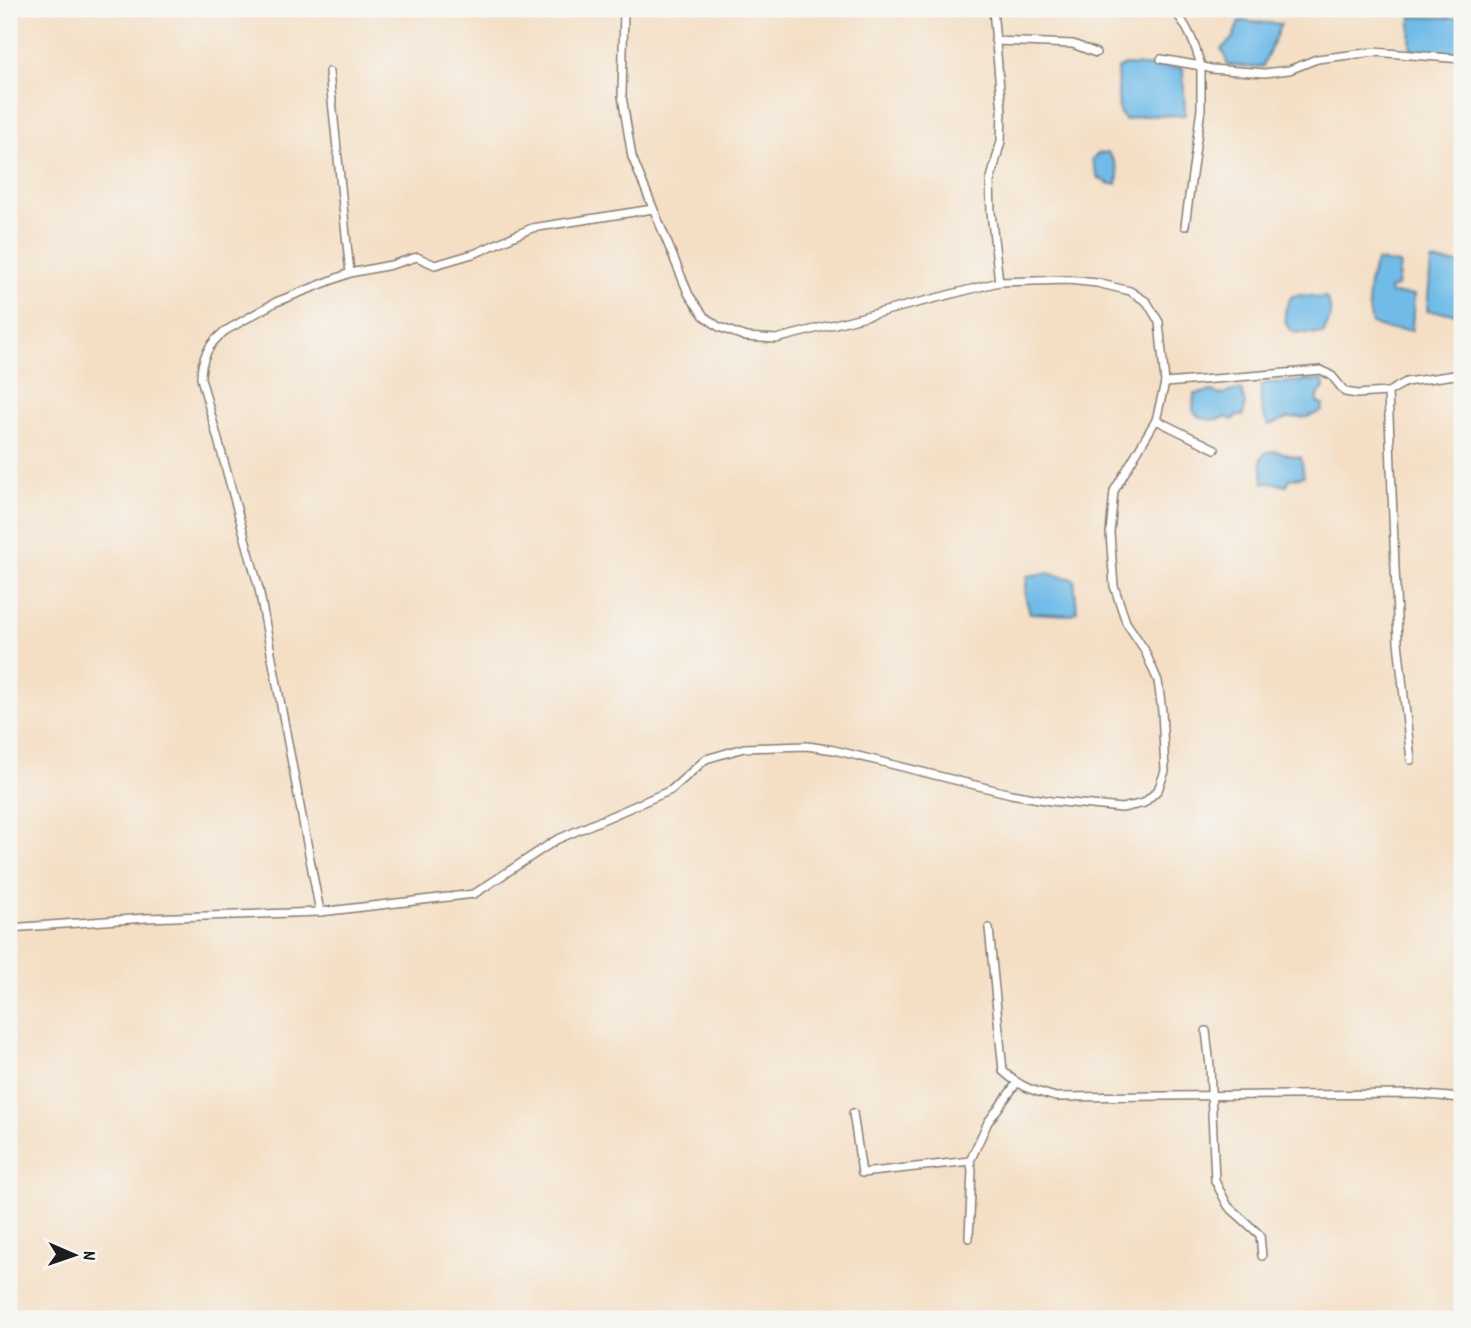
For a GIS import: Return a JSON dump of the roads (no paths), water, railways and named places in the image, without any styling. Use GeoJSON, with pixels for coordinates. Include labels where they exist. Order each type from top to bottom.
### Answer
{"type":"FeatureCollection","features":[{"type":"Feature","properties":{"kind":"street"},"geometry":{"type":"LineString","coordinates":[[9,928],[320,912],[412,903],[479,892],[556,840],[671,790],[706,759],[744,748],[807,746],[834,750],[1010,794],[1051,801],[1122,808],[1144,803],[1158,790],[1165,771],[1158,681],[1126,622],[1114,586],[1111,533],[1114,491],[1156,420],[1165,383],[1159,322],[1147,302],[1130,291],[1097,283],[999,282],[776,339],[746,337],[719,327],[704,316],[689,295],[632,157],[622,96],[624,9]]}},
{"type":"Feature","properties":{"kind":"street"},"geometry":{"type":"LineString","coordinates":[[993,9],[1002,112],[1001,141],[990,182],[990,202],[999,282]]}},
{"type":"Feature","properties":{"kind":"street"},"geometry":{"type":"LineString","coordinates":[[1172,9],[1184,22],[1201,66],[1201,109],[1185,226]]}},
{"type":"Feature","properties":{"kind":"street"},"geometry":{"type":"LineString","coordinates":[[995,41],[1073,44],[1096,53]]}},
{"type":"Feature","properties":{"kind":"street"},"geometry":{"type":"LineString","coordinates":[[1161,59],[1210,69],[1265,73],[1289,70],[1317,59],[1374,52],[1462,59]]}},
{"type":"Feature","properties":{"kind":"street"},"geometry":{"type":"LineString","coordinates":[[329,72],[350,273]]}},
{"type":"Feature","properties":{"kind":"street"},"geometry":{"type":"LineString","coordinates":[[320,912],[259,589],[201,378],[202,360],[218,336],[225,331],[276,302],[350,273],[417,257],[435,265],[476,253],[532,228],[653,209]]}},
{"type":"Feature","properties":{"kind":"street"},"geometry":{"type":"LineString","coordinates":[[1165,383],[1321,370],[1332,376],[1345,391],[1357,394],[1388,392],[1406,382],[1462,374]]}},
{"type":"Feature","properties":{"kind":"street"},"geometry":{"type":"LineString","coordinates":[[1388,392],[1398,642],[1411,761]]}},
{"type":"Feature","properties":{"kind":"street"},"geometry":{"type":"LineString","coordinates":[[1156,420],[1215,449]]}},
{"type":"Feature","properties":{"kind":"street"},"geometry":{"type":"LineString","coordinates":[[989,928],[1003,1071],[1016,1084],[1056,1097],[1414,1094],[1462,1098]]}},
{"type":"Feature","properties":{"kind":"street"},"geometry":{"type":"LineString","coordinates":[[1206,1031],[1215,1181],[1228,1206],[1260,1235],[1262,1256]]}},
{"type":"Feature","properties":{"kind":"street"},"geometry":{"type":"LineString","coordinates":[[969,1238],[972,1170],[970,1161],[988,1122],[1016,1084]]}},
{"type":"Feature","properties":{"kind":"street"},"geometry":{"type":"LineString","coordinates":[[853,1113],[862,1173],[970,1161]]}},
{"type":"Feature","properties":{"kind":"water"},"geometry":{"type":"Polygon","coordinates":[[[1411,17],[1462,18],[1462,54],[1413,51],[1410,46],[1411,17]]]}},
{"type":"Feature","properties":{"kind":"water"},"geometry":{"type":"Polygon","coordinates":[[[1239,21],[1281,24],[1263,66],[1227,65],[1221,49],[1233,38],[1239,21]]]}},
{"type":"Feature","properties":{"kind":"water"},"geometry":{"type":"Polygon","coordinates":[[[1125,65],[1183,68],[1185,115],[1141,116],[1125,120],[1119,112],[1117,69],[1125,65]]]}},
{"type":"Feature","properties":{"kind":"water"},"geometry":{"type":"Polygon","coordinates":[[[1107,152],[1116,167],[1117,184],[1110,184],[1098,178],[1092,160],[1098,154],[1107,152]]]}},
{"type":"Feature","properties":{"kind":"water"},"geometry":{"type":"Polygon","coordinates":[[[1377,261],[1400,264],[1397,287],[1389,289],[1391,294],[1414,295],[1412,330],[1386,329],[1372,324],[1368,292],[1377,261]]]}},
{"type":"Feature","properties":{"kind":"water"},"geometry":{"type":"Polygon","coordinates":[[[1431,261],[1462,264],[1462,314],[1427,311],[1431,261]]]}},
{"type":"Feature","properties":{"kind":"water"},"geometry":{"type":"Polygon","coordinates":[[[1292,296],[1325,297],[1330,306],[1329,320],[1323,334],[1292,332],[1286,323],[1287,305],[1292,296]]]}},
{"type":"Feature","properties":{"kind":"water"},"geometry":{"type":"Polygon","coordinates":[[[1323,380],[1324,388],[1319,393],[1317,402],[1323,404],[1322,411],[1308,417],[1288,418],[1269,425],[1262,411],[1261,386],[1267,383],[1323,380]]]}},
{"type":"Feature","properties":{"kind":"water"},"geometry":{"type":"Polygon","coordinates":[[[1241,389],[1245,403],[1243,416],[1236,416],[1233,420],[1226,417],[1208,419],[1193,411],[1194,394],[1213,391],[1219,395],[1241,389]]]}},
{"type":"Feature","properties":{"kind":"water"},"geometry":{"type":"Polygon","coordinates":[[[1267,452],[1301,457],[1304,476],[1290,479],[1286,486],[1263,483],[1261,458],[1267,452]]]}},
{"type":"Feature","properties":{"kind":"water"},"geometry":{"type":"Polygon","coordinates":[[[1046,573],[1074,579],[1077,611],[1070,615],[1030,613],[1025,596],[1027,576],[1046,573]]]}}]}
